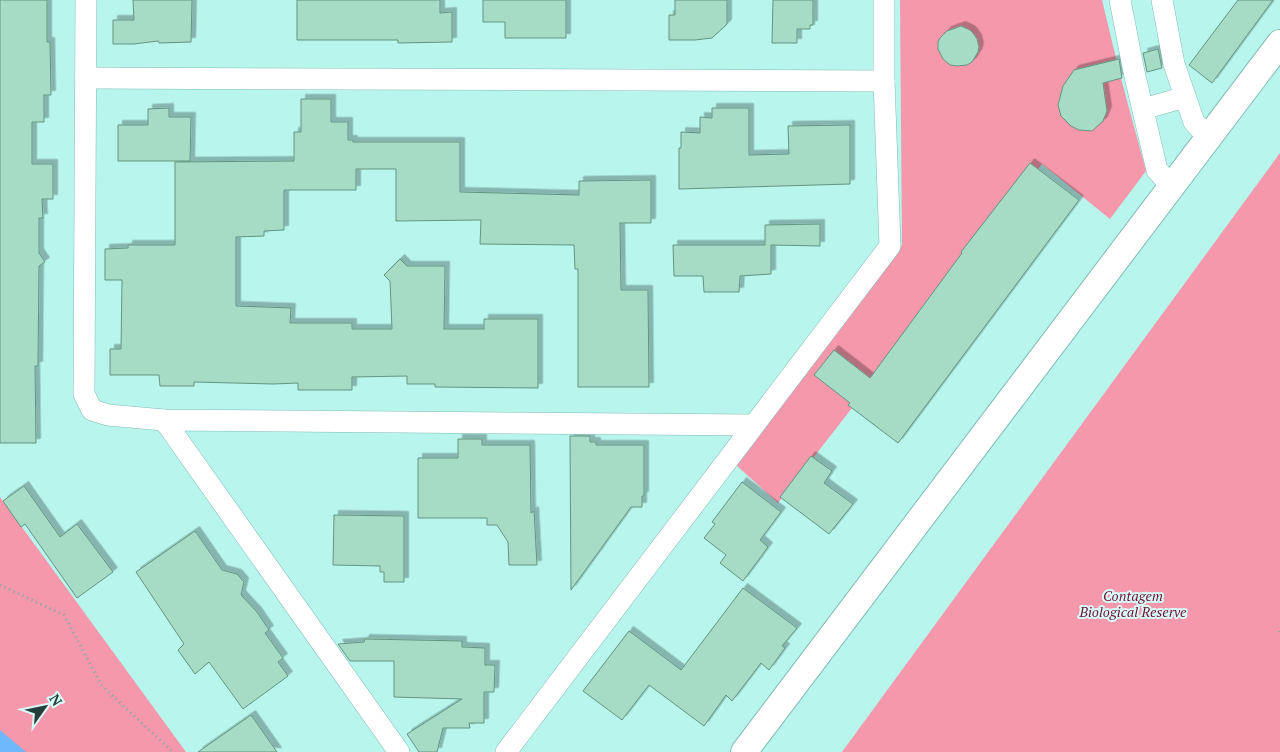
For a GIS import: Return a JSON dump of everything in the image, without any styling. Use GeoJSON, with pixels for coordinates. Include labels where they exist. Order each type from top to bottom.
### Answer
{"type":"FeatureCollection","features":[{"type":"Feature","properties":{"kind":"street"},"geometry":{"type":"LineString","coordinates":[[86,0],[84,394],[92,410],[108,415],[164,420],[753,425]]}},
{"type":"Feature","properties":{"kind":"street"},"geometry":{"type":"LineString","coordinates":[[506,752],[890,246],[884,81],[884,0]]}},
{"type":"Feature","properties":{"kind":"street"},"geometry":{"type":"LineString","coordinates":[[1120,0],[1134,72],[1157,170],[1172,187]]}},
{"type":"Feature","properties":{"kind":"street"},"geometry":{"type":"LineString","coordinates":[[1162,0],[1174,64],[1185,97],[1194,122],[1208,137]]}},
{"type":"Feature","properties":{"kind":"street"},"geometry":{"type":"LineString","coordinates":[[744,752],[1280,43]]}},
{"type":"Feature","properties":{"kind":"street"},"geometry":{"type":"LineString","coordinates":[[86,78],[884,81]]}},
{"type":"Feature","properties":{"kind":"street"},"geometry":{"type":"LineString","coordinates":[[1143,109],[1185,97]]}},
{"type":"Feature","properties":{"kind":"street"},"geometry":{"type":"LineString","coordinates":[[164,420],[399,752]]}},
{"type":"Feature","properties":{"kind":"path"},"geometry":{"type":"LineString","coordinates":[[0,585],[64,615],[102,686],[173,752]]}},
{"type":"Feature","properties":{"kind":"path"},"geometry":{"type":"LineString","coordinates":[[1280,630],[1280,636]]}},
{"type":"Feature","properties":{"kind":"green space"},"geometry":{"type":"Polygon","coordinates":[[[900,0],[1102,0],[1146,171],[1110,219],[1042,164],[778,503],[736,465],[902,245],[900,0]]]}},
{"type":"Feature","properties":{"kind":"green space","name":"Contagem Biological Reserve"},"geometry":{"type":"Polygon","coordinates":[[[1280,153],[1280,752],[842,752],[1280,153]]]}},
{"type":"Feature","properties":{"kind":"green space"},"geometry":{"type":"Polygon","coordinates":[[[0,497],[186,752],[0,752],[0,497]]]}},
{"type":"Feature","properties":{"kind":"water"},"geometry":{"type":"Polygon","coordinates":[[[0,730],[26,752],[0,752],[0,730]]]}},
{"type":"Feature","properties":{"kind":"building"},"geometry":{"type":"Polygon","coordinates":[[[0,0],[47,0],[47,42],[50,42],[51,95],[44,95],[44,122],[32,122],[32,164],[53,164],[53,199],[42,199],[43,218],[39,218],[39,253],[45,262],[39,266],[38,366],[35,366],[36,443],[0,443],[0,0]]]}},
{"type":"Feature","properties":{"kind":"building"},"geometry":{"type":"Polygon","coordinates":[[[133,0],[192,0],[191,42],[159,43],[158,41],[113,44],[113,20],[134,20],[133,0]]]}},
{"type":"Feature","properties":{"kind":"building"},"geometry":{"type":"Polygon","coordinates":[[[297,0],[440,0],[440,13],[452,12],[452,42],[398,43],[398,40],[297,40],[297,0]]]}},
{"type":"Feature","properties":{"kind":"building"},"geometry":{"type":"Polygon","coordinates":[[[483,0],[566,0],[566,38],[505,38],[505,22],[483,22],[483,0]]]}},
{"type":"Feature","properties":{"kind":"building"},"geometry":{"type":"Polygon","coordinates":[[[675,0],[727,0],[727,24],[712,38],[669,40],[669,15],[675,15],[675,0]]]}},
{"type":"Feature","properties":{"kind":"building"},"geometry":{"type":"Polygon","coordinates":[[[773,0],[813,0],[813,25],[810,25],[810,29],[797,29],[797,43],[772,43],[773,0]]]}},
{"type":"Feature","properties":{"kind":"building"},"geometry":{"type":"Polygon","coordinates":[[[1238,0],[1273,0],[1212,83],[1189,65],[1238,0]]]}},
{"type":"Feature","properties":{"kind":"building"},"geometry":{"type":"Polygon","coordinates":[[[961,26],[970,30],[977,39],[978,52],[972,62],[967,65],[950,65],[943,59],[938,49],[938,42],[947,31],[961,26]]]}},
{"type":"Feature","properties":{"kind":"building"},"geometry":{"type":"Polygon","coordinates":[[[1158,49],[1162,68],[1147,72],[1143,53],[1158,49]]]}},
{"type":"Feature","properties":{"kind":"building"},"geometry":{"type":"Polygon","coordinates":[[[1119,59],[1122,78],[1103,83],[1107,111],[1103,121],[1092,131],[1079,130],[1071,126],[1061,116],[1058,105],[1063,86],[1074,70],[1119,59]]]}},
{"type":"Feature","properties":{"kind":"building"},"geometry":{"type":"Polygon","coordinates":[[[301,99],[331,99],[331,122],[348,122],[348,140],[353,140],[353,142],[460,142],[460,192],[579,195],[579,181],[651,180],[651,223],[620,223],[621,290],[648,290],[649,387],[578,387],[578,269],[575,269],[574,245],[480,244],[481,220],[396,221],[396,169],[356,169],[356,190],[284,190],[284,230],[264,231],[264,236],[236,237],[236,306],[291,308],[290,323],[352,323],[352,329],[392,329],[390,281],[384,275],[400,259],[407,266],[445,266],[444,329],[484,329],[484,319],[538,319],[538,388],[435,387],[435,384],[407,384],[407,376],[352,377],[352,390],[298,390],[298,383],[194,382],[194,386],[160,386],[159,375],[110,375],[110,349],[121,349],[122,280],[105,280],[105,249],[128,248],[128,245],[175,245],[175,162],[294,161],[294,132],[301,132],[301,99]]]}},
{"type":"Feature","properties":{"kind":"building"},"geometry":{"type":"Polygon","coordinates":[[[169,108],[169,117],[191,117],[190,161],[118,161],[118,125],[148,125],[148,109],[169,108]]]}},
{"type":"Feature","properties":{"kind":"building"},"geometry":{"type":"Polygon","coordinates":[[[712,108],[749,108],[749,155],[789,154],[788,126],[850,125],[850,184],[679,189],[681,132],[700,133],[700,117],[712,118],[712,108]]]}},
{"type":"Feature","properties":{"kind":"building"},"geometry":{"type":"Polygon","coordinates":[[[1030,163],[1079,200],[898,443],[848,405],[850,403],[814,375],[834,350],[870,378],[961,252],[1030,163]]]}},
{"type":"Feature","properties":{"kind":"building"},"geometry":{"type":"Polygon","coordinates":[[[820,224],[820,246],[771,245],[771,274],[740,276],[739,292],[704,292],[703,276],[674,276],[673,245],[765,245],[765,225],[820,224]]]}},
{"type":"Feature","properties":{"kind":"building"},"geometry":{"type":"Polygon","coordinates":[[[570,436],[590,436],[590,442],[596,442],[596,445],[644,445],[644,496],[642,496],[642,507],[631,507],[571,590],[570,436]]]}},
{"type":"Feature","properties":{"kind":"building"},"geometry":{"type":"Polygon","coordinates":[[[458,439],[482,439],[482,445],[530,445],[531,513],[534,511],[537,565],[509,565],[508,542],[497,525],[487,525],[487,518],[418,518],[418,458],[458,458],[458,439]]]}},
{"type":"Feature","properties":{"kind":"building"},"geometry":{"type":"Polygon","coordinates":[[[811,456],[832,471],[824,483],[853,504],[829,534],[780,497],[811,456]]]}},
{"type":"Feature","properties":{"kind":"building"},"geometry":{"type":"Polygon","coordinates":[[[742,482],[781,512],[760,540],[768,547],[743,581],[720,563],[726,555],[704,538],[715,524],[712,522],[742,482]]]}},
{"type":"Feature","properties":{"kind":"building"},"geometry":{"type":"Polygon","coordinates":[[[24,486],[60,537],[77,524],[113,572],[77,598],[25,524],[21,527],[3,501],[24,486]]]}},
{"type":"Feature","properties":{"kind":"building"},"geometry":{"type":"Polygon","coordinates":[[[334,515],[404,516],[404,582],[384,582],[384,572],[380,572],[380,566],[333,565],[334,515]]]}},
{"type":"Feature","properties":{"kind":"building"},"geometry":{"type":"Polygon","coordinates":[[[195,531],[222,570],[237,574],[244,582],[241,595],[257,612],[269,630],[265,633],[283,658],[278,662],[288,676],[243,709],[209,662],[195,674],[178,650],[184,644],[136,572],[195,531]]]}},
{"type":"Feature","properties":{"kind":"building"},"geometry":{"type":"Polygon","coordinates":[[[743,588],[797,628],[782,646],[785,648],[769,670],[761,663],[732,701],[726,695],[704,726],[649,685],[622,720],[583,691],[629,631],[681,670],[743,588]]]}},
{"type":"Feature","properties":{"kind":"building"},"geometry":{"type":"Polygon","coordinates":[[[365,639],[462,641],[462,647],[485,648],[485,665],[495,665],[494,692],[484,692],[484,723],[469,723],[470,728],[443,728],[437,752],[419,752],[407,734],[462,699],[394,697],[394,661],[350,661],[338,644],[364,642],[365,639]]]}},
{"type":"Feature","properties":{"kind":"building"},"geometry":{"type":"Polygon","coordinates":[[[251,715],[277,752],[198,752],[251,715]]]}}]}
